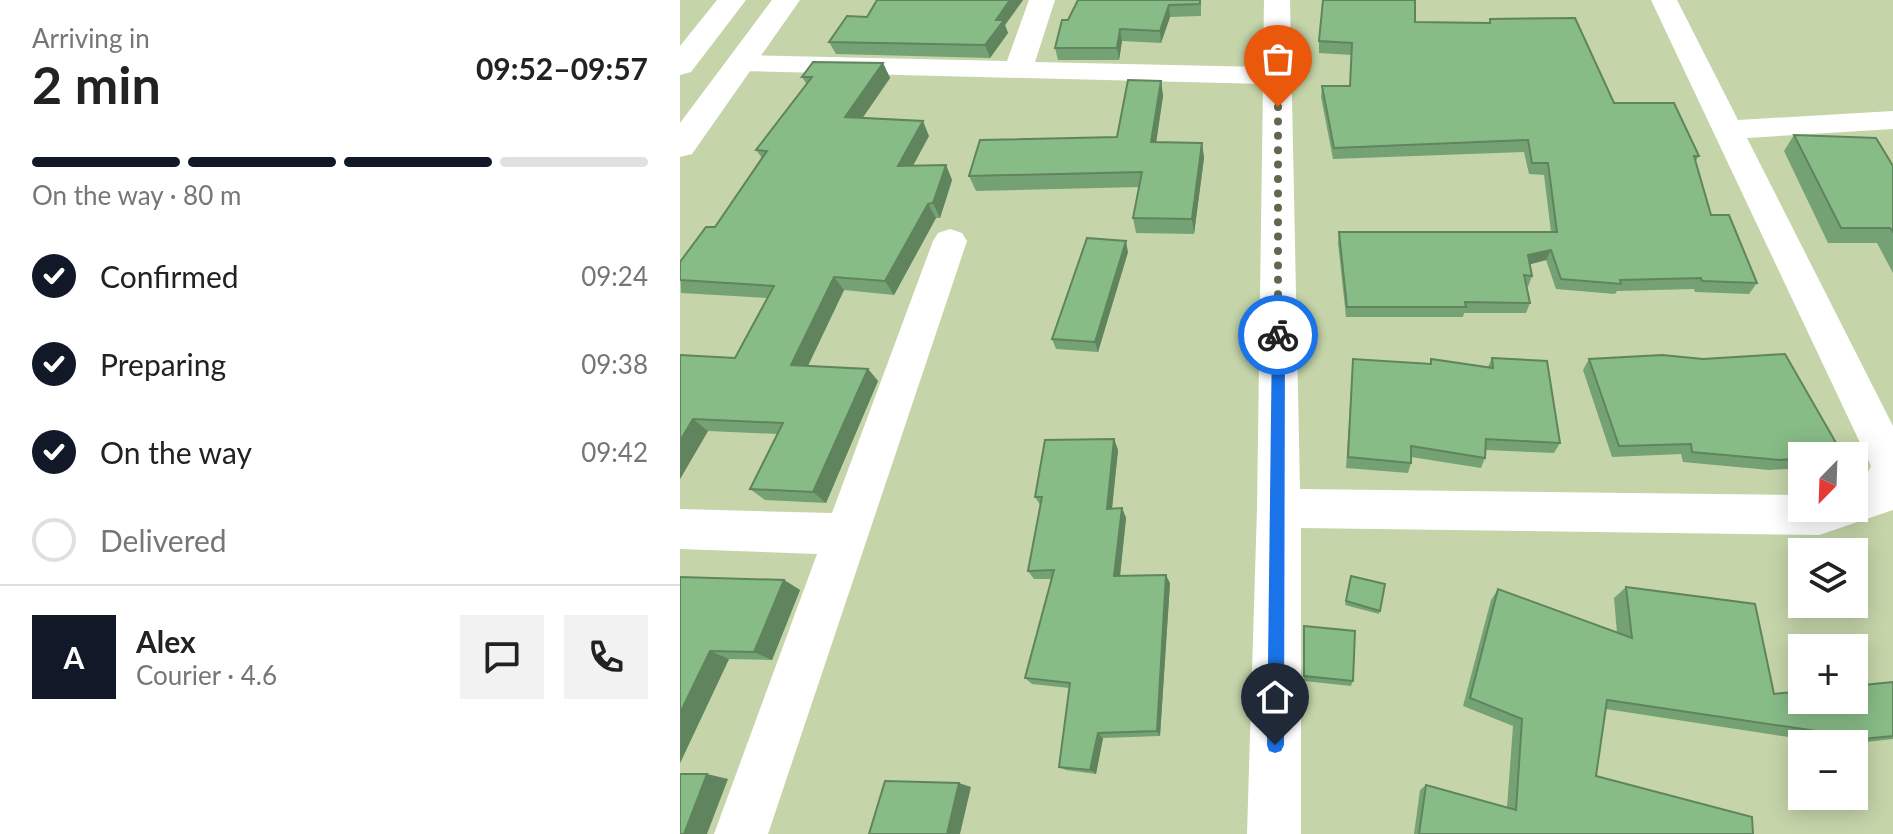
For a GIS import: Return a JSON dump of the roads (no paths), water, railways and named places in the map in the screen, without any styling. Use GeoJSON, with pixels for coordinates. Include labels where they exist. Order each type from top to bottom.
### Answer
{"type":"FeatureCollection","features":[{"type":"Feature","properties":{"kind":"street"},"geometry":{"type":"LineString","coordinates":[[680,66],[732,0]]}},
{"type":"Feature","properties":{"kind":"street"},"geometry":{"type":"LineString","coordinates":[[680,146],[786,0]]}},
{"type":"Feature","properties":{"kind":"street"},"geometry":{"type":"LineString","coordinates":[[1018,70],[1042,0]]}},
{"type":"Feature","properties":{"kind":"street"},"geometry":{"type":"LineString","coordinates":[[1274,834],[1279,508],[1277,0]]}},
{"type":"Feature","properties":{"kind":"street"},"geometry":{"type":"LineString","coordinates":[[1664,0],[1892,466],[1868,498]]}},
{"type":"Feature","properties":{"kind":"street"},"geometry":{"type":"LineString","coordinates":[[740,63],[1278,76]]}},
{"type":"Feature","properties":{"kind":"street"},"geometry":{"type":"LineString","coordinates":[[1727,130],[1893,120]]}},
{"type":"Feature","properties":{"kind":"street"},"geometry":{"type":"LineString","coordinates":[[741,834],[844,534],[950,241]]}},
{"type":"Feature","properties":{"kind":"street"},"geometry":{"type":"LineString","coordinates":[[1279,508],[1788,515]]}},
{"type":"Feature","properties":{"kind":"street"},"geometry":{"type":"LineString","coordinates":[[680,529],[844,534]]}}]}
